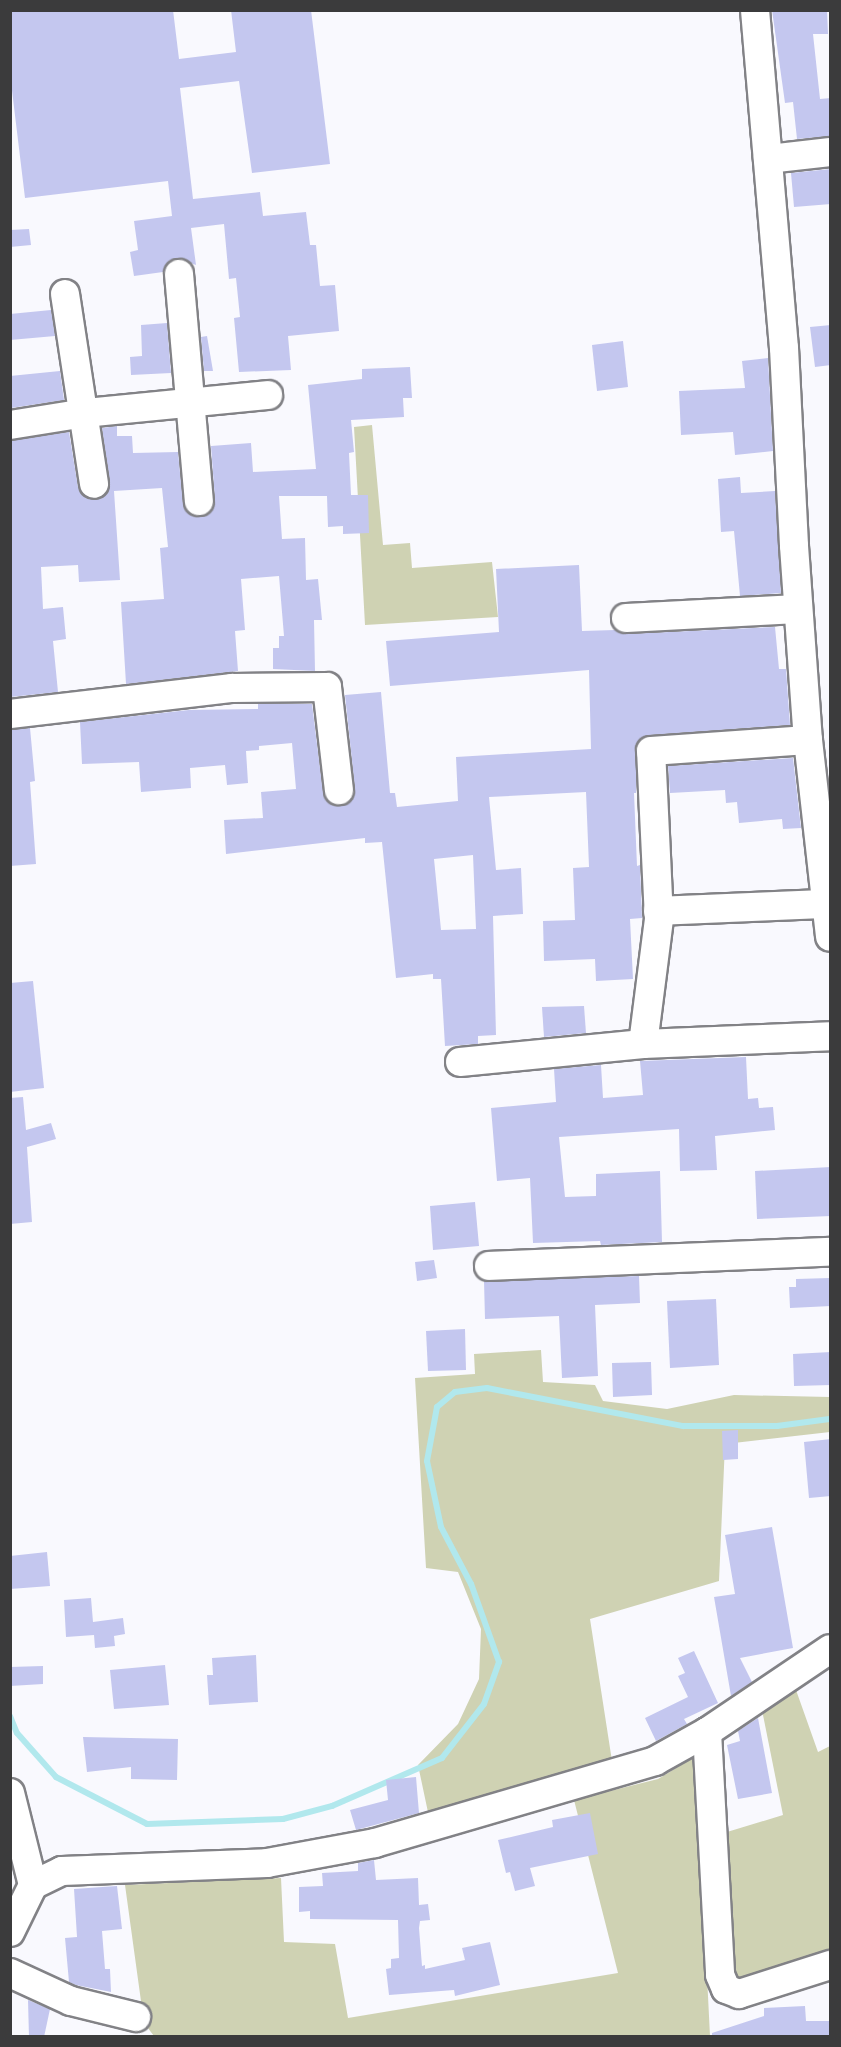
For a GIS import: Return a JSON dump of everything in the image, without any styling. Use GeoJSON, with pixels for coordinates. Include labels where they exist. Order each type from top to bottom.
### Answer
{"type":"FeatureCollection","features":[{"type":"Feature","properties":{"kind":"street"},"geometry":{"type":"LineString","coordinates":[[755,10],[784,348],[798,609],[808,740],[831,938]]}},
{"type":"Feature","properties":{"kind":"street"},"geometry":{"type":"LineString","coordinates":[[768,159],[831,152]]}},
{"type":"Feature","properties":{"kind":"street"},"geometry":{"type":"LineString","coordinates":[[179,274],[199,501]]}},
{"type":"Feature","properties":{"kind":"street"},"geometry":{"type":"LineString","coordinates":[[64,294],[85,413],[94,484]]}},
{"type":"Feature","properties":{"kind":"street"},"geometry":{"type":"LineString","coordinates":[[10,425],[85,413],[268,395]]}},
{"type":"Feature","properties":{"kind":"street"},"geometry":{"type":"LineString","coordinates":[[626,618],[798,609]]}},
{"type":"Feature","properties":{"kind":"street"},"geometry":{"type":"LineString","coordinates":[[10,714],[232,688],[327,687],[339,790]]}},
{"type":"Feature","properties":{"kind":"street"},"geometry":{"type":"LineString","coordinates":[[643,1044],[658,911],[651,751],[808,740]]}},
{"type":"Feature","properties":{"kind":"street"},"geometry":{"type":"LineString","coordinates":[[658,911],[827,904]]}},
{"type":"Feature","properties":{"kind":"street"},"geometry":{"type":"LineString","coordinates":[[460,1062],[643,1044],[831,1036]]}},
{"type":"Feature","properties":{"kind":"street"},"geometry":{"type":"LineString","coordinates":[[489,1266],[831,1252]]}},
{"type":"Feature","properties":{"kind":"street"},"geometry":{"type":"LineString","coordinates":[[10,1932],[33,1885],[62,1871],[267,1863],[375,1843],[655,1761],[707,1732],[831,1648]]}},
{"type":"Feature","properties":{"kind":"street"},"geometry":{"type":"LineString","coordinates":[[707,1732],[720,1975],[726,1989],[739,1994],[831,1965]]}},
{"type":"Feature","properties":{"kind":"street"},"geometry":{"type":"LineString","coordinates":[[10,1793],[33,1885]]}},
{"type":"Feature","properties":{"kind":"street"},"geometry":{"type":"LineString","coordinates":[[10,1973],[71,2001],[136,2017]]}},
{"type":"Feature","properties":{"kind":"green space"},"geometry":{"type":"Polygon","coordinates":[[[372,425],[383,545],[410,543],[412,568],[492,562],[498,617],[365,625],[354,427],[372,425]]]}},
{"type":"Feature","properties":{"kind":"green space"},"geometry":{"type":"Polygon","coordinates":[[[541,1350],[543,1382],[595,1385],[603,1401],[667,1409],[734,1395],[830,1397],[830,1432],[725,1444],[719,1581],[590,1619],[612,1761],[429,1817],[418,1765],[458,1724],[479,1679],[481,1629],[458,1572],[426,1568],[415,1378],[475,1374],[474,1354],[541,1350]]]}},
{"type":"Feature","properties":{"kind":"green space"},"geometry":{"type":"Polygon","coordinates":[[[796,1690],[818,1752],[830,1746],[830,1949],[733,1982],[727,1832],[783,1815],[762,1710],[796,1690]]]}},
{"type":"Feature","properties":{"kind":"green space"},"geometry":{"type":"Polygon","coordinates":[[[696,1756],[710,2036],[154,2036],[144,2023],[125,1885],[281,1878],[284,1942],[335,1944],[348,2018],[618,1973],[574,1800],[658,1779],[696,1756]]]}},
{"type":"Feature","properties":{"kind":"building"},"geometry":{"type":"Polygon","coordinates":[[[10,10],[173,10],[179,59],[236,52],[231,10],[311,10],[330,164],[252,173],[239,81],[180,88],[193,199],[260,192],[263,216],[306,212],[310,245],[316,245],[320,286],[335,285],[339,331],[288,336],[291,370],[239,372],[234,318],[240,317],[236,278],[229,279],[224,224],[191,228],[196,265],[177,258],[169,261],[163,272],[134,276],[130,252],[138,250],[134,221],[172,216],[168,181],[25,198],[10,74],[10,10]]]}},
{"type":"Feature","properties":{"kind":"building"},"geometry":{"type":"Polygon","coordinates":[[[772,10],[827,10],[828,34],[813,34],[820,99],[831,98],[831,136],[797,139],[793,102],[785,103],[772,10]]]}},
{"type":"Feature","properties":{"kind":"building"},"geometry":{"type":"Polygon","coordinates":[[[831,169],[831,204],[794,207],[791,173],[831,169]]]}},
{"type":"Feature","properties":{"kind":"building"},"geometry":{"type":"Polygon","coordinates":[[[29,229],[31,245],[10,247],[10,230],[29,229]]]}},
{"type":"Feature","properties":{"kind":"building"},"geometry":{"type":"Polygon","coordinates":[[[51,310],[55,336],[10,340],[10,314],[51,310]]]}},
{"type":"Feature","properties":{"kind":"building"},"geometry":{"type":"Polygon","coordinates":[[[167,323],[171,373],[131,375],[130,357],[142,356],[141,325],[167,323]]]}},
{"type":"Feature","properties":{"kind":"building"},"geometry":{"type":"Polygon","coordinates":[[[831,325],[831,365],[815,367],[810,327],[831,325]]]}},
{"type":"Feature","properties":{"kind":"building"},"geometry":{"type":"Polygon","coordinates":[[[207,336],[213,371],[204,371],[201,337],[207,336]]]}},
{"type":"Feature","properties":{"kind":"building"},"geometry":{"type":"Polygon","coordinates":[[[623,341],[628,387],[597,391],[592,345],[623,341]]]}},
{"type":"Feature","properties":{"kind":"building"},"geometry":{"type":"Polygon","coordinates":[[[768,358],[773,451],[735,455],[733,432],[681,435],[679,391],[745,388],[742,361],[768,358]]]}},
{"type":"Feature","properties":{"kind":"building"},"geometry":{"type":"Polygon","coordinates":[[[410,367],[412,398],[403,398],[404,417],[351,420],[354,452],[349,453],[351,495],[368,495],[369,533],[343,534],[343,526],[328,527],[327,496],[279,496],[282,539],[305,538],[306,580],[318,579],[322,620],[314,620],[315,671],[273,669],[273,648],[279,648],[279,636],[284,636],[279,576],[241,579],[245,630],[235,631],[238,671],[126,684],[121,602],[164,599],[160,548],[168,547],[162,488],[114,491],[120,580],[79,582],[78,565],[41,567],[43,609],[63,607],[66,639],[53,641],[58,692],[10,697],[10,441],[69,432],[78,487],[82,495],[96,500],[105,496],[110,482],[102,428],[117,426],[117,436],[132,436],[133,453],[178,452],[183,503],[192,516],[201,517],[209,514],[215,500],[211,446],[251,443],[253,472],[316,469],[308,385],[362,379],[362,369],[410,367]]]}},
{"type":"Feature","properties":{"kind":"building"},"geometry":{"type":"Polygon","coordinates":[[[60,371],[64,400],[11,408],[10,376],[60,371]]]}},
{"type":"Feature","properties":{"kind":"building"},"geometry":{"type":"Polygon","coordinates":[[[740,477],[741,493],[775,491],[781,593],[740,596],[734,531],[721,532],[718,479],[740,477]]]}},
{"type":"Feature","properties":{"kind":"building"},"geometry":{"type":"Polygon","coordinates":[[[579,565],[582,631],[615,630],[627,634],[775,627],[779,669],[786,669],[790,725],[650,735],[637,743],[636,793],[634,793],[642,918],[630,919],[633,979],[596,981],[595,959],[544,961],[543,921],[575,920],[573,868],[589,867],[586,792],[489,797],[496,870],[521,868],[523,914],[493,916],[496,1035],[478,1036],[478,1044],[445,1046],[441,979],[433,979],[433,974],[396,978],[382,842],[365,843],[365,838],[226,854],[224,820],[263,818],[261,792],[296,789],[292,743],[259,746],[259,750],[246,751],[248,783],[227,785],[225,765],[190,768],[191,788],[141,792],[139,762],[82,764],[80,722],[189,710],[258,709],[258,704],[312,704],[323,792],[332,805],[341,806],[349,803],[355,789],[345,695],[381,692],[390,793],[395,793],[397,807],[458,801],[456,757],[591,749],[589,670],[390,686],[386,641],[499,632],[496,569],[579,565]],[[473,855],[434,859],[441,930],[476,929],[473,855]]]}},
{"type":"Feature","properties":{"kind":"building"},"geometry":{"type":"Polygon","coordinates":[[[30,728],[35,781],[30,782],[36,864],[10,866],[10,730],[30,728]]]}},
{"type":"Feature","properties":{"kind":"building"},"geometry":{"type":"Polygon","coordinates":[[[793,758],[801,828],[783,829],[782,819],[739,823],[737,802],[726,803],[725,790],[670,793],[668,766],[793,758]]]}},
{"type":"Feature","properties":{"kind":"building"},"geometry":{"type":"Polygon","coordinates":[[[33,981],[44,1088],[10,1092],[10,983],[33,981]]]}},
{"type":"Feature","properties":{"kind":"building"},"geometry":{"type":"Polygon","coordinates":[[[584,1006],[586,1033],[544,1037],[542,1007],[584,1006]]]}},
{"type":"Feature","properties":{"kind":"building"},"geometry":{"type":"Polygon","coordinates":[[[746,1057],[748,1099],[758,1098],[759,1108],[773,1107],[775,1130],[715,1136],[717,1170],[680,1171],[679,1129],[559,1137],[565,1197],[596,1196],[596,1174],[660,1171],[662,1242],[601,1245],[600,1241],[533,1243],[530,1178],[497,1181],[491,1108],[556,1102],[554,1069],[601,1065],[603,1098],[643,1095],[640,1061],[746,1057]]]}},
{"type":"Feature","properties":{"kind":"building"},"geometry":{"type":"Polygon","coordinates":[[[23,1097],[26,1130],[51,1123],[56,1139],[27,1147],[32,1222],[10,1224],[10,1098],[23,1097]]]}},
{"type":"Feature","properties":{"kind":"building"},"geometry":{"type":"Polygon","coordinates":[[[831,1167],[831,1216],[757,1219],[755,1171],[831,1167]]]}},
{"type":"Feature","properties":{"kind":"building"},"geometry":{"type":"Polygon","coordinates":[[[475,1202],[479,1246],[433,1250],[430,1206],[475,1202]]]}},
{"type":"Feature","properties":{"kind":"building"},"geometry":{"type":"Polygon","coordinates":[[[434,1260],[437,1278],[417,1281],[415,1262],[434,1260]]]}},
{"type":"Feature","properties":{"kind":"building"},"geometry":{"type":"Polygon","coordinates":[[[639,1276],[640,1303],[595,1305],[598,1376],[562,1378],[559,1316],[485,1319],[484,1281],[639,1276]]]}},
{"type":"Feature","properties":{"kind":"building"},"geometry":{"type":"Polygon","coordinates":[[[830,1278],[831,1306],[790,1308],[789,1287],[796,1287],[796,1279],[830,1278]]]}},
{"type":"Feature","properties":{"kind":"building"},"geometry":{"type":"Polygon","coordinates":[[[716,1299],[719,1365],[670,1368],[667,1301],[716,1299]]]}},
{"type":"Feature","properties":{"kind":"building"},"geometry":{"type":"Polygon","coordinates":[[[465,1329],[466,1370],[428,1371],[426,1331],[465,1329]]]}},
{"type":"Feature","properties":{"kind":"building"},"geometry":{"type":"Polygon","coordinates":[[[831,1352],[831,1385],[794,1386],[793,1354],[831,1352]]]}},
{"type":"Feature","properties":{"kind":"building"},"geometry":{"type":"Polygon","coordinates":[[[651,1362],[652,1395],[613,1397],[612,1363],[651,1362]]]}},
{"type":"Feature","properties":{"kind":"building"},"geometry":{"type":"Polygon","coordinates":[[[738,1430],[738,1459],[723,1460],[722,1431],[738,1430]]]}},
{"type":"Feature","properties":{"kind":"building"},"geometry":{"type":"Polygon","coordinates":[[[831,1439],[831,1496],[809,1498],[804,1442],[831,1439]]]}},
{"type":"Feature","properties":{"kind":"building"},"geometry":{"type":"Polygon","coordinates":[[[772,1527],[793,1648],[740,1658],[752,1682],[731,1696],[714,1597],[735,1594],[725,1535],[772,1527]]]}},
{"type":"Feature","properties":{"kind":"building"},"geometry":{"type":"Polygon","coordinates":[[[47,1552],[50,1586],[10,1589],[10,1556],[47,1552]]]}},
{"type":"Feature","properties":{"kind":"building"},"geometry":{"type":"Polygon","coordinates":[[[91,1598],[93,1622],[123,1618],[125,1634],[114,1636],[115,1646],[95,1648],[94,1635],[66,1637],[64,1600],[91,1598]]]}},
{"type":"Feature","properties":{"kind":"building"},"geometry":{"type":"Polygon","coordinates":[[[694,1651],[718,1703],[684,1719],[687,1724],[656,1741],[645,1718],[688,1697],[678,1676],[685,1673],[678,1658],[694,1651]]]}},
{"type":"Feature","properties":{"kind":"building"},"geometry":{"type":"Polygon","coordinates":[[[256,1655],[258,1702],[209,1705],[207,1675],[213,1675],[212,1658],[256,1655]]]}},
{"type":"Feature","properties":{"kind":"building"},"geometry":{"type":"Polygon","coordinates":[[[165,1665],[169,1705],[114,1709],[110,1670],[165,1665]]]}},
{"type":"Feature","properties":{"kind":"building"},"geometry":{"type":"Polygon","coordinates":[[[43,1666],[43,1684],[10,1686],[10,1667],[43,1666]]]}},
{"type":"Feature","properties":{"kind":"building"},"geometry":{"type":"Polygon","coordinates":[[[758,1718],[772,1793],[738,1799],[727,1745],[740,1741],[738,1731],[758,1718]]]}},
{"type":"Feature","properties":{"kind":"building"},"geometry":{"type":"Polygon","coordinates":[[[83,1737],[178,1739],[177,1780],[131,1779],[131,1767],[87,1772],[83,1737]]]}},
{"type":"Feature","properties":{"kind":"building"},"geometry":{"type":"Polygon","coordinates":[[[416,1777],[419,1813],[356,1830],[350,1810],[388,1800],[386,1780],[416,1777]]]}},
{"type":"Feature","properties":{"kind":"building"},"geometry":{"type":"Polygon","coordinates":[[[590,1813],[598,1854],[530,1868],[535,1886],[515,1891],[510,1872],[506,1873],[498,1840],[553,1827],[552,1820],[590,1813]]]}},
{"type":"Feature","properties":{"kind":"building"},"geometry":{"type":"Polygon","coordinates":[[[374,1860],[376,1880],[418,1878],[419,1905],[428,1904],[430,1920],[420,1921],[419,1928],[422,1966],[425,1965],[425,1969],[465,1960],[462,1948],[490,1942],[500,1985],[455,1996],[454,1990],[389,1995],[386,1969],[391,1968],[391,1959],[399,1958],[398,1920],[310,1919],[310,1911],[299,1912],[299,1887],[323,1886],[322,1873],[358,1871],[358,1863],[374,1860]]]}},
{"type":"Feature","properties":{"kind":"building"},"geometry":{"type":"Polygon","coordinates":[[[117,1886],[122,1929],[102,1931],[105,1969],[110,1969],[111,1992],[69,1982],[65,1938],[77,1937],[74,1889],[117,1886]]]}},
{"type":"Feature","properties":{"kind":"building"},"geometry":{"type":"Polygon","coordinates":[[[28,2000],[50,2009],[44,2037],[29,2037],[28,2000]]]}},
{"type":"Feature","properties":{"kind":"building"},"geometry":{"type":"Polygon","coordinates":[[[805,2006],[806,2021],[831,2021],[831,2037],[712,2037],[712,2033],[764,2016],[764,2008],[805,2006]]]}},
{"type":"Feature","properties":{"kind":"waterway"},"geometry":{"type":"LineString","coordinates":[[10,1716],[17,1733],[56,1777],[147,1824],[283,1819],[332,1806],[442,1758],[484,1704],[499,1662],[471,1584],[441,1527],[427,1461],[437,1407],[455,1392],[487,1388],[683,1426],[777,1426],[830,1419]]}}]}
